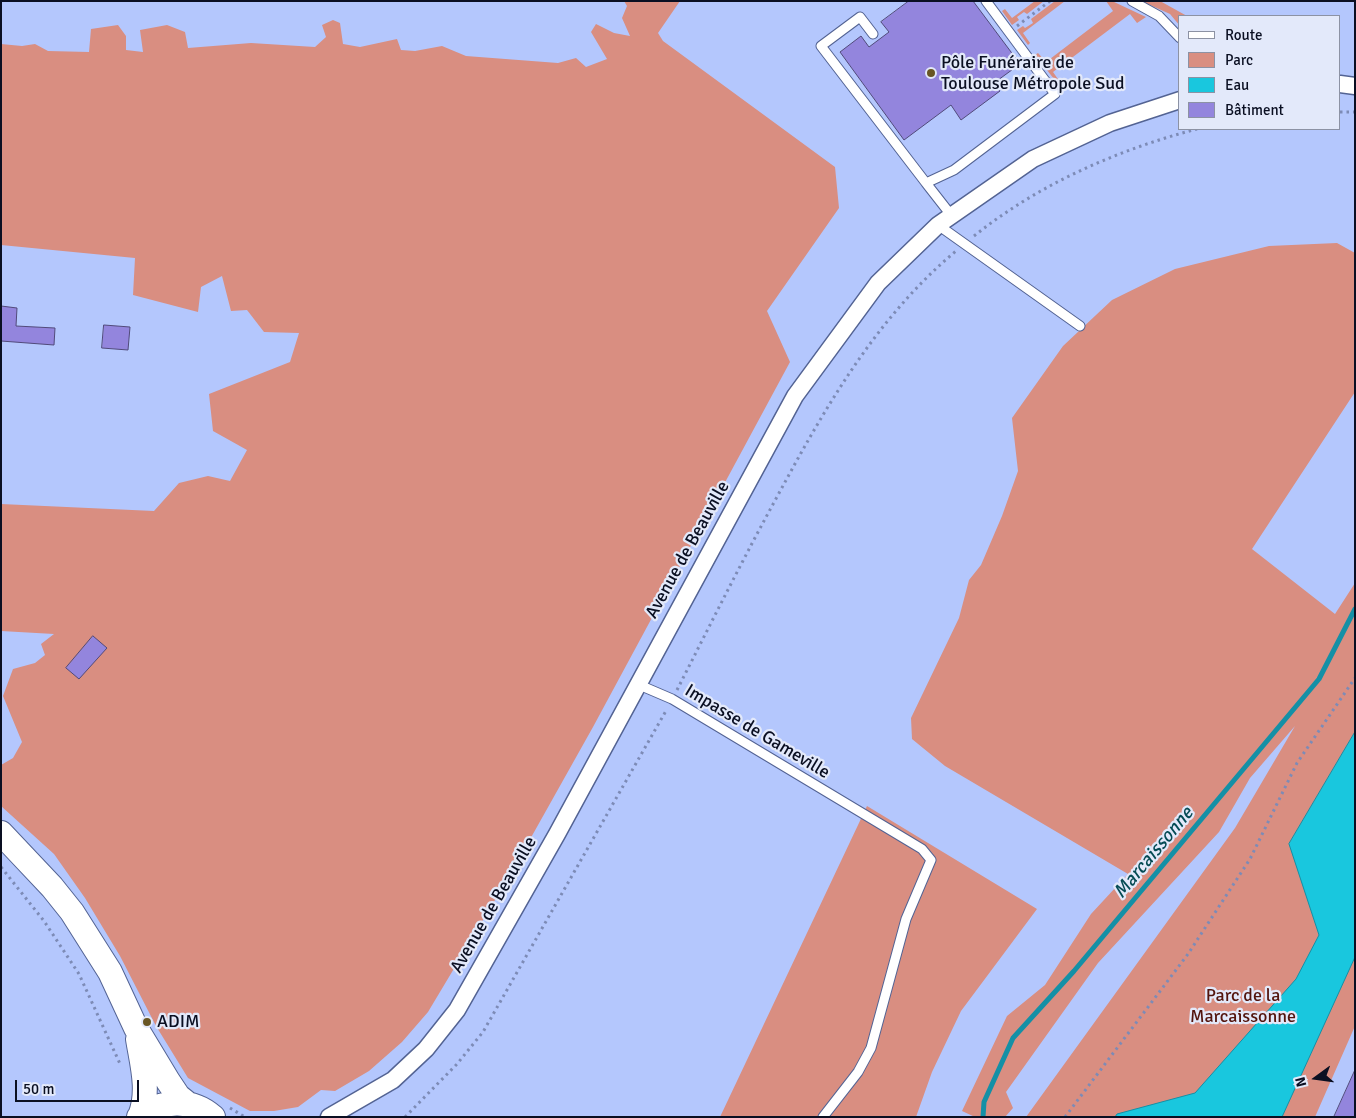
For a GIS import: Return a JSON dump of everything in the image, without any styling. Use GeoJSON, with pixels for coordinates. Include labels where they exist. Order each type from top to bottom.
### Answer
{"type":"FeatureCollection","features":[{"type":"Feature","properties":{"kind":"main road"},"geometry":{"type":"LineString","coordinates":[[1,832],[40,872],[72,912],[110,972],[136,1028],[153,1052],[178,1096],[188,1104],[199,1108],[212,1117]]}},
{"type":"Feature","properties":{"kind":"main road"},"geometry":{"type":"LineString","coordinates":[[136,1028],[146,1088],[144,1107],[140,1116]]}},
{"type":"Feature","properties":{"kind":"main road"},"geometry":{"type":"LineString","coordinates":[[140,1116],[163,1104],[188,1104]]}},
{"type":"Feature","properties":{"kind":"street"},"geometry":{"type":"LineString","coordinates":[[1341,84],[1355,86]]}},
{"type":"Feature","properties":{"kind":"street","name":"Avenue de Beauville"},"geometry":{"type":"LineString","coordinates":[[329,1117],[393,1080],[426,1049],[457,1010],[558,834],[637,684],[795,396],[878,283],[945,220],[1033,159],[1110,123],[1178,101]]}},
{"type":"Feature","properties":{"kind":"lane"},"geometry":{"type":"LineString","coordinates":[[926,183],[954,170],[1055,94],[986,1]]}},
{"type":"Feature","properties":{"kind":"lane"},"geometry":{"type":"LineString","coordinates":[[1132,1],[1152,10],[1168,23],[1178,36]]}},
{"type":"Feature","properties":{"kind":"lane"},"geometry":{"type":"LineString","coordinates":[[873,34],[860,17],[821,46],[926,183],[945,220],[964,244],[1080,326]]}},
{"type":"Feature","properties":{"kind":"lane","name":"Impasse de Gameville"},"geometry":{"type":"LineString","coordinates":[[637,684],[672,699],[922,849],[931,860],[906,919],[871,1048],[858,1072],[823,1117]]}},
{"type":"Feature","properties":{"kind":"path"},"geometry":{"type":"LineString","coordinates":[[1009,32],[1050,1]]}},
{"type":"Feature","properties":{"kind":"path"},"geometry":{"type":"LineString","coordinates":[[1341,112],[1355,112]]}},
{"type":"Feature","properties":{"kind":"path"},"geometry":{"type":"LineString","coordinates":[[405,1117],[458,1064],[483,1032],[672,699],[765,520],[838,388],[867,347],[944,261],[1016,205],[1100,161],[1166,137],[1193,130]]}},
{"type":"Feature","properties":{"kind":"path"},"geometry":{"type":"LineString","coordinates":[[1065,1117],[1188,954],[1250,859],[1297,763],[1355,678]]}},
{"type":"Feature","properties":{"kind":"path"},"geometry":{"type":"LineString","coordinates":[[1,866],[44,921],[79,974],[122,1067]]}},
{"type":"Feature","properties":{"kind":"green space"},"geometry":{"type":"Polygon","coordinates":[[[624,1],[680,1],[658,33],[663,41],[835,167],[839,208],[767,311],[790,362],[593,727],[510,875],[428,1012],[402,1042],[369,1071],[335,1091],[321,1090],[298,1107],[274,1111],[250,1111],[188,1078],[156,1026],[120,956],[85,898],[54,854],[1,806],[1,765],[13,758],[22,742],[3,696],[13,669],[35,663],[45,655],[41,644],[54,634],[1,631],[1,504],[154,511],[179,483],[208,476],[230,481],[247,450],[213,431],[209,394],[290,362],[299,333],[264,332],[247,310],[231,311],[222,276],[201,287],[198,312],[133,295],[135,258],[1,245],[1,44],[22,46],[35,44],[48,51],[89,52],[91,29],[118,25],[126,36],[126,50],[143,52],[140,30],[167,25],[185,32],[188,48],[251,43],[315,47],[326,37],[322,25],[333,20],[340,23],[343,44],[360,47],[397,39],[401,50],[415,51],[442,46],[466,56],[558,63],[576,58],[586,67],[607,59],[591,32],[596,24],[614,33],[630,36],[622,18],[627,6],[624,1]]]}},
{"type":"Feature","properties":{"kind":"green space"},"geometry":{"type":"Polygon","coordinates":[[[1035,1],[1044,1],[1027,14],[1024,12],[1017,17],[1019,20],[1012,25],[1002,11],[1005,9],[1012,18],[1035,1]]]}},
{"type":"Feature","properties":{"kind":"green space"},"geometry":{"type":"Polygon","coordinates":[[[1055,1],[1065,1],[1023,33],[1030,43],[1028,45],[1017,30],[1033,23],[1031,19],[1055,1]]]}},
{"type":"Feature","properties":{"kind":"green space"},"geometry":{"type":"Polygon","coordinates":[[[1106,1],[1112,1],[1146,17],[1137,23],[1130,14],[1053,72],[1060,82],[1058,84],[1035,55],[1038,53],[1046,62],[1113,11],[1106,1]]]}},
{"type":"Feature","properties":{"kind":"green space"},"geometry":{"type":"Polygon","coordinates":[[[1141,1],[1160,1],[1185,15],[1178,15],[1178,24],[1170,14],[1141,1]]]}},
{"type":"Feature","properties":{"kind":"green space","name":"Parc de la Marcaissonne"},"geometry":{"type":"Polygon","coordinates":[[[1337,243],[1355,253],[1355,392],[1252,549],[1335,614],[1355,583],[1355,1026],[1315,1117],[1026,1117],[1235,828],[1295,726],[1250,778],[1219,832],[1098,963],[1006,1092],[1013,1108],[1005,1117],[975,1117],[962,1111],[1007,1016],[1045,985],[1091,914],[1128,874],[945,766],[912,739],[911,718],[959,618],[969,580],[981,565],[1002,516],[1018,471],[1012,418],[1063,346],[1112,300],[1175,269],[1269,246],[1337,243]]]}},
{"type":"Feature","properties":{"kind":"green space"},"geometry":{"type":"Polygon","coordinates":[[[867,806],[1037,909],[961,1011],[932,1072],[916,1117],[720,1117],[867,806]]]}},
{"type":"Feature","properties":{"kind":"water"},"geometry":{"type":"Polygon","coordinates":[[[1355,732],[1355,957],[1282,1117],[1115,1117],[1117,1114],[1195,1093],[1296,979],[1319,935],[1289,844],[1355,732]]]}},
{"type":"Feature","properties":{"kind":"building","name":"Pôle Funéraire de Toulouse Métropole Sud"},"geometry":{"type":"Polygon","coordinates":[[[909,1],[973,1],[1020,64],[994,83],[1000,91],[961,120],[951,105],[904,140],[840,52],[861,36],[869,47],[889,32],[881,22],[909,1]]]}},
{"type":"Feature","properties":{"kind":"building"},"geometry":{"type":"Polygon","coordinates":[[[1,306],[17,308],[16,326],[55,328],[54,345],[1,341],[1,306]]]}},
{"type":"Feature","properties":{"kind":"building"},"geometry":{"type":"Polygon","coordinates":[[[104,325],[130,327],[128,350],[102,348],[104,325]]]}},
{"type":"Feature","properties":{"kind":"building"},"geometry":{"type":"Polygon","coordinates":[[[93,636],[107,648],[79,679],[66,668],[93,636]]]}},
{"type":"Feature","properties":{"kind":"building"},"geometry":{"type":"Polygon","coordinates":[[[1355,1070],[1355,1117],[1334,1117],[1355,1070]]]}},
{"type":"Feature","properties":{"kind":"waterway","name":"Marcaissonne"},"geometry":{"type":"LineString","coordinates":[[983,1117],[984,1102],[1013,1038],[1074,971],[1319,679],[1355,609]]}},
{"type":"Feature","properties":{"kind":"place","name":"Pôle Funéraire de Toulouse Métropole Sud"},"geometry":{"type":"Point","coordinates":[931,73]}},
{"type":"Feature","properties":{"kind":"place","name":"ADIM"},"geometry":{"type":"Point","coordinates":[147,1022]}}]}
